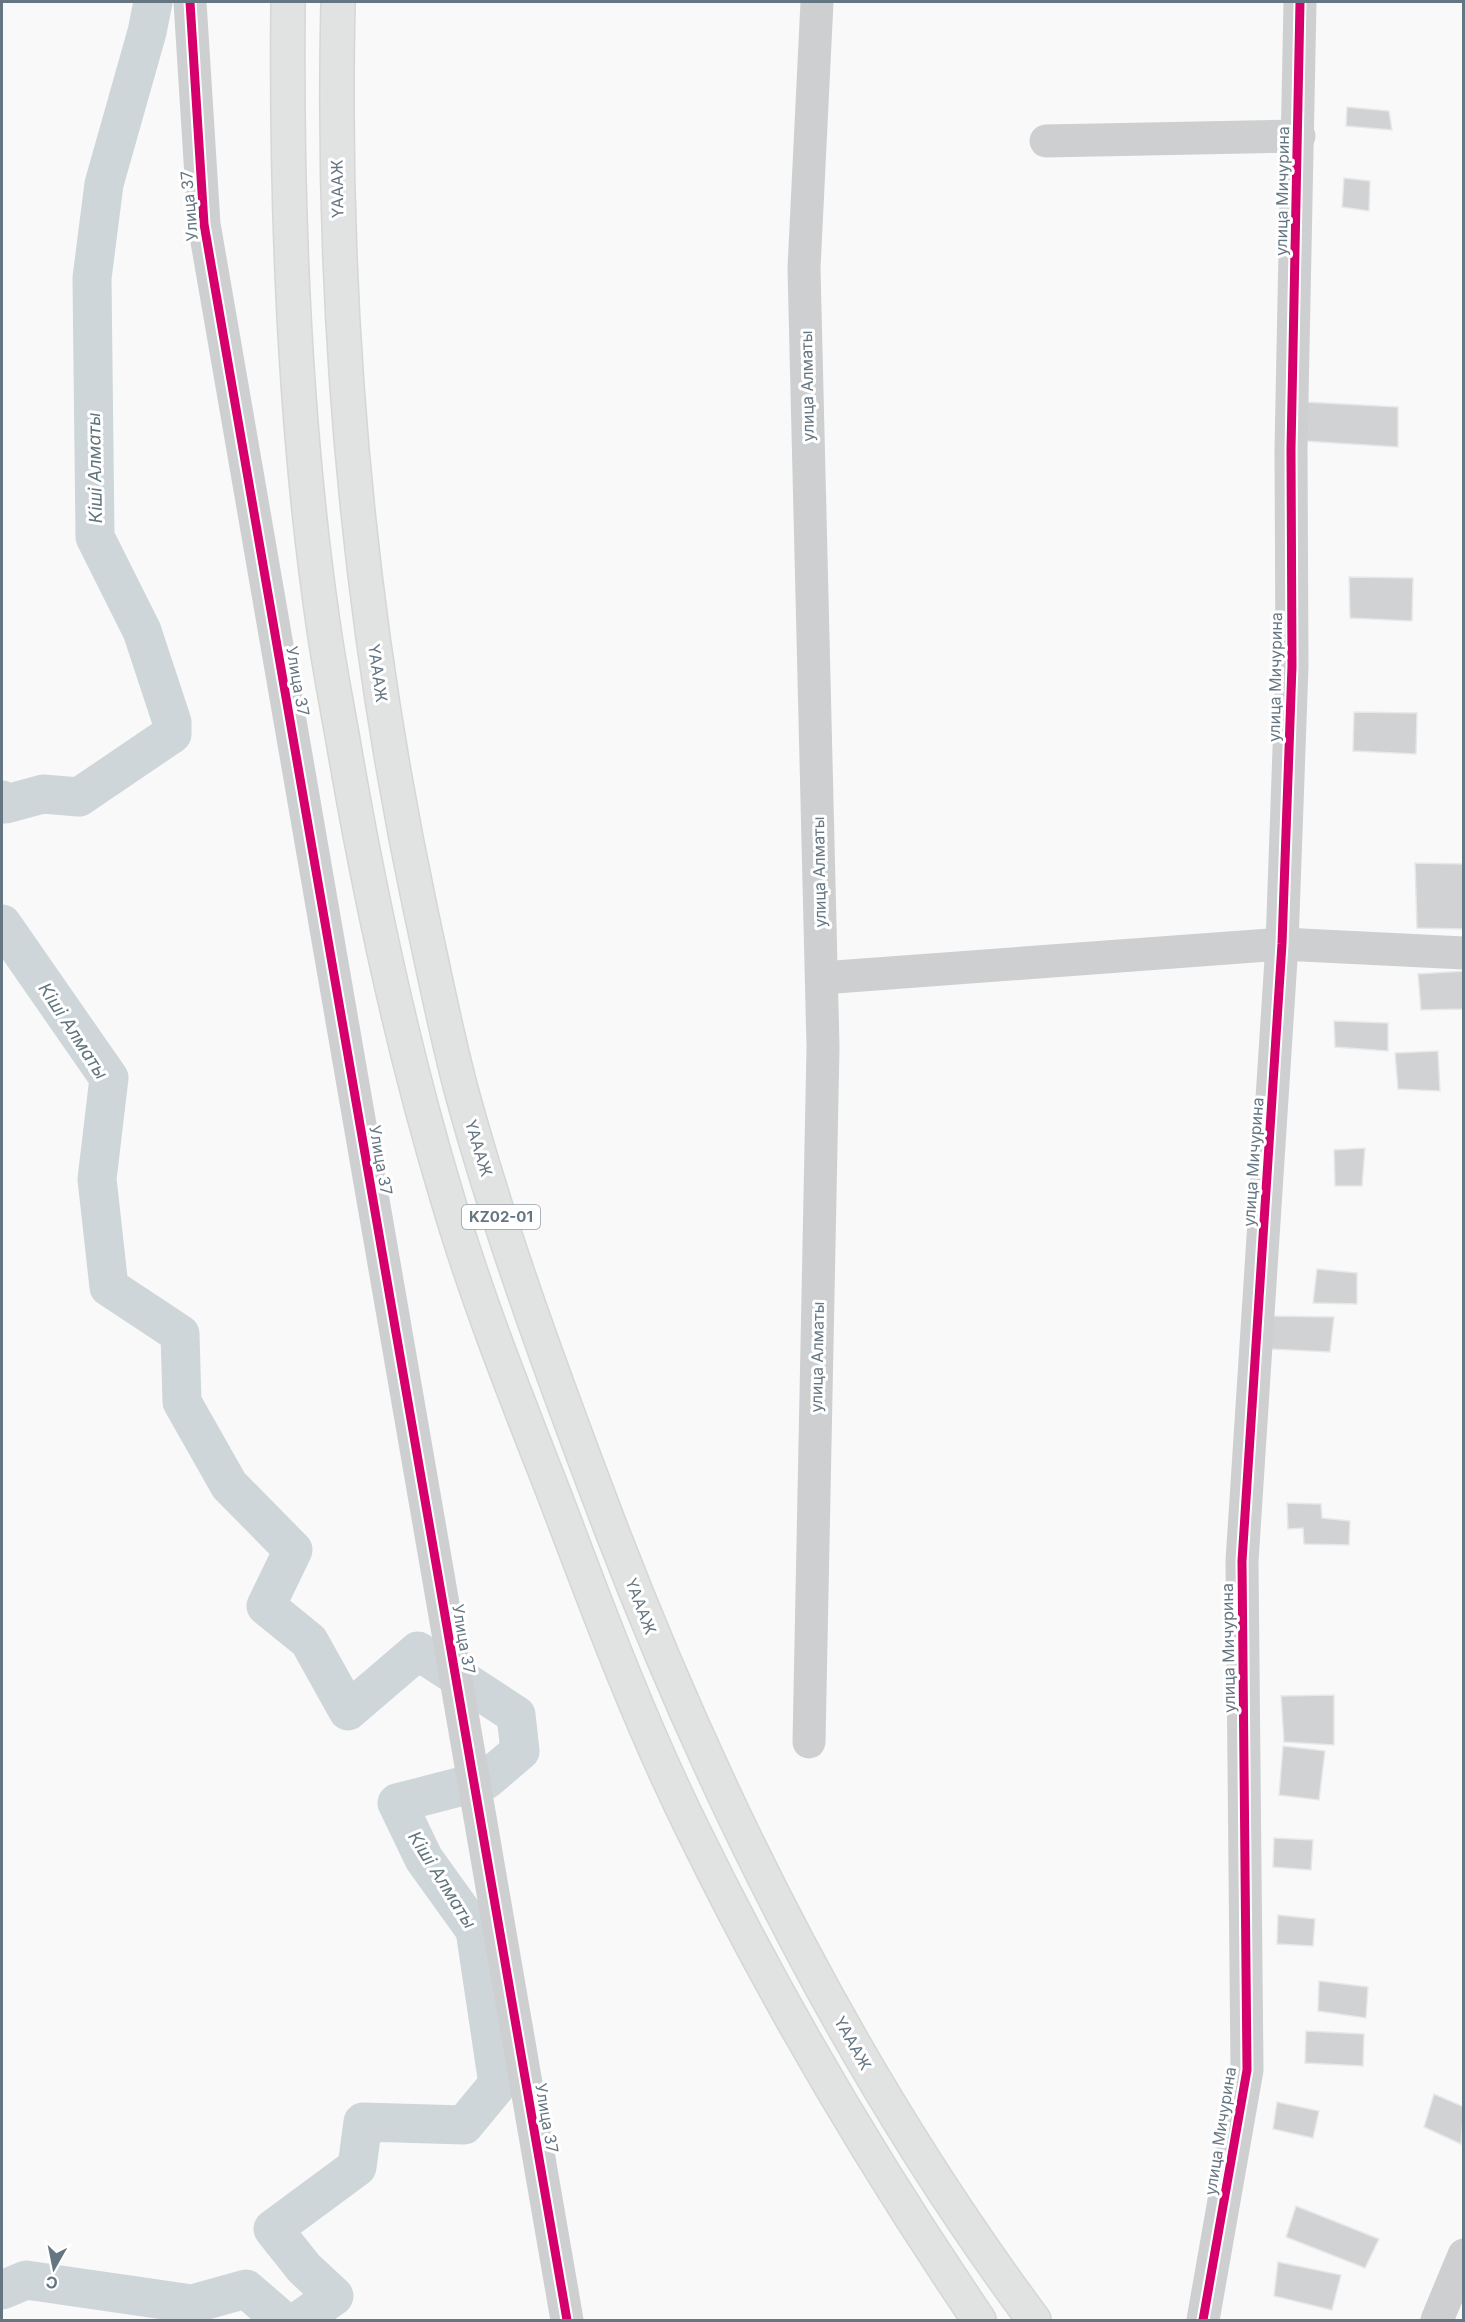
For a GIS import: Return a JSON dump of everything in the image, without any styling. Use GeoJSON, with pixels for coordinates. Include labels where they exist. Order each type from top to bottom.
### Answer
{"type":"FeatureCollection","features":[{"type":"Feature","properties":{"kind":"highway","name":"KZ02-01"},"geometry":{"type":"LineString","coordinates":[[288,2],[288,145],[294,307],[311,529],[324,632],[362,849],[384,952],[421,1107],[448,1202],[486,1315],[584,1572],[657,1752],[692,1828],[771,1982],[861,2138],[979,2320]]}},
{"type":"Feature","properties":{"kind":"highway","name":"ҮАААЖ"},"geometry":{"type":"LineString","coordinates":[[338,2],[336,147],[339,268],[343,349],[363,558],[392,766],[447,1035],[463,1095],[559,1389],[649,1627],[700,1744],[763,1877],[877,2087],[1006,2282],[1034,2320]]}},
{"type":"Feature","properties":{"kind":"street","name":"Улица 37"},"geometry":{"type":"LineString","coordinates":[[190,2],[204,224],[567,2320]]}},
{"type":"Feature","properties":{"kind":"street","name":"улица Алматы"},"geometry":{"type":"LineString","coordinates":[[810,1742],[823,1059],[804,268],[817,2]]}},
{"type":"Feature","properties":{"kind":"street","name":"улица Мичурина"},"geometry":{"type":"LineString","coordinates":[[1203,2320],[1247,2070],[1242,1561],[1282,944],[1292,666],[1291,449],[1300,2]]}},
{"type":"Feature","properties":{"kind":"street"},"geometry":{"type":"LineString","coordinates":[[1046,141],[1299,136]]}},
{"type":"Feature","properties":{"kind":"street"},"geometry":{"type":"LineString","coordinates":[[822,978],[1282,944],[1464,953]]}},
{"type":"Feature","properties":{"kind":"street"},"geometry":{"type":"LineString","coordinates":[[1437,2320],[1464,2255]]}},
{"type":"Feature","properties":{"kind":"building"},"geometry":{"type":"Polygon","coordinates":[[[1347,107],[1389,111],[1392,130],[1346,126],[1347,107]]]}},
{"type":"Feature","properties":{"kind":"building"},"geometry":{"type":"Polygon","coordinates":[[[1344,178],[1370,181],[1369,211],[1342,207],[1344,178]]]}},
{"type":"Feature","properties":{"kind":"building"},"geometry":{"type":"Polygon","coordinates":[[[1305,402],[1398,407],[1398,447],[1304,441],[1305,402]]]}},
{"type":"Feature","properties":{"kind":"building"},"geometry":{"type":"Polygon","coordinates":[[[1349,577],[1413,578],[1412,621],[1350,618],[1349,577]]]}},
{"type":"Feature","properties":{"kind":"building"},"geometry":{"type":"Polygon","coordinates":[[[1354,712],[1417,713],[1416,754],[1353,751],[1354,712]]]}},
{"type":"Feature","properties":{"kind":"building"},"geometry":{"type":"Polygon","coordinates":[[[1415,863],[1464,864],[1464,929],[1417,928],[1415,863]]]}},
{"type":"Feature","properties":{"kind":"building"},"geometry":{"type":"Polygon","coordinates":[[[1464,971],[1464,1009],[1421,1010],[1418,974],[1464,971]]]}},
{"type":"Feature","properties":{"kind":"building"},"geometry":{"type":"Polygon","coordinates":[[[1334,1021],[1388,1023],[1388,1051],[1335,1047],[1334,1021]]]}},
{"type":"Feature","properties":{"kind":"building"},"geometry":{"type":"Polygon","coordinates":[[[1438,1051],[1440,1091],[1398,1089],[1395,1053],[1438,1051]]]}},
{"type":"Feature","properties":{"kind":"building"},"geometry":{"type":"Polygon","coordinates":[[[1365,1148],[1362,1186],[1335,1186],[1334,1150],[1365,1148]]]}},
{"type":"Feature","properties":{"kind":"building"},"geometry":{"type":"Polygon","coordinates":[[[1317,1269],[1357,1273],[1357,1304],[1313,1303],[1317,1269]]]}},
{"type":"Feature","properties":{"kind":"building"},"geometry":{"type":"Polygon","coordinates":[[[1268,1316],[1334,1317],[1330,1352],[1269,1349],[1268,1316]]]}},
{"type":"Feature","properties":{"kind":"building"},"geometry":{"type":"Polygon","coordinates":[[[1287,1503],[1321,1504],[1322,1518],[1350,1521],[1349,1545],[1304,1544],[1303,1528],[1288,1529],[1287,1503]]]}},
{"type":"Feature","properties":{"kind":"building"},"geometry":{"type":"Polygon","coordinates":[[[1334,1695],[1334,1745],[1284,1742],[1281,1696],[1334,1695]]]}},
{"type":"Feature","properties":{"kind":"building"},"geometry":{"type":"Polygon","coordinates":[[[1283,1746],[1325,1751],[1319,1800],[1279,1795],[1283,1746]]]}},
{"type":"Feature","properties":{"kind":"building"},"geometry":{"type":"Polygon","coordinates":[[[1274,1838],[1313,1840],[1311,1870],[1273,1867],[1274,1838]]]}},
{"type":"Feature","properties":{"kind":"building"},"geometry":{"type":"Polygon","coordinates":[[[1278,1915],[1315,1919],[1313,1946],[1277,1944],[1278,1915]]]}},
{"type":"Feature","properties":{"kind":"building"},"geometry":{"type":"Polygon","coordinates":[[[1319,1981],[1368,1987],[1366,2018],[1318,2011],[1319,1981]]]}},
{"type":"Feature","properties":{"kind":"building"},"geometry":{"type":"Polygon","coordinates":[[[1306,2031],[1364,2034],[1363,2066],[1305,2063],[1306,2031]]]}},
{"type":"Feature","properties":{"kind":"building"},"geometry":{"type":"Polygon","coordinates":[[[1434,2094],[1464,2107],[1461,2144],[1424,2127],[1434,2094]]]}},
{"type":"Feature","properties":{"kind":"building"},"geometry":{"type":"Polygon","coordinates":[[[1277,2102],[1319,2111],[1313,2138],[1273,2129],[1277,2102]]]}},
{"type":"Feature","properties":{"kind":"building"},"geometry":{"type":"Polygon","coordinates":[[[1296,2206],[1379,2239],[1365,2268],[1286,2237],[1296,2206]]]}},
{"type":"Feature","properties":{"kind":"building"},"geometry":{"type":"Polygon","coordinates":[[[1278,2262],[1341,2275],[1332,2310],[1274,2296],[1278,2262]]]}},
{"type":"Feature","properties":{"kind":"waterway","name":"Кіші Алматы"},"geometry":{"type":"LineString","coordinates":[[2,800],[6,804],[43,794],[79,797],[172,734],[172,722],[142,631],[95,537],[92,278],[104,184],[147,32],[153,2]]}},
{"type":"Feature","properties":{"kind":"waterway","name":"Кіші Алматы"},"geometry":{"type":"LineString","coordinates":[[2,924],[109,1078],[97,1179],[109,1287],[180,1334],[182,1402],[229,1485],[293,1550],[266,1606],[309,1641],[348,1711],[418,1651],[516,1715],[520,1751],[486,1780],[397,1803],[424,1859],[475,1930],[498,2084],[464,2125],[363,2122],[357,2167],[273,2229],[304,2268],[334,2296],[300,2320]]}},
{"type":"Feature","properties":{"kind":"waterway","name":"Кіші Алматы"},"geometry":{"type":"LineString","coordinates":[[2,2290],[26,2280],[192,2304],[246,2289],[282,2320]]}},
{"type":"Feature","properties":{"kind":"cycle path"},"geometry":{"type":"LineString","coordinates":[[190,2],[204,224],[567,2320]]}},
{"type":"Feature","properties":{"kind":"cycle path"},"geometry":{"type":"LineString","coordinates":[[1203,2320],[1247,2070],[1242,1561],[1282,944],[1292,666],[1291,449],[1300,2]]}}]}
